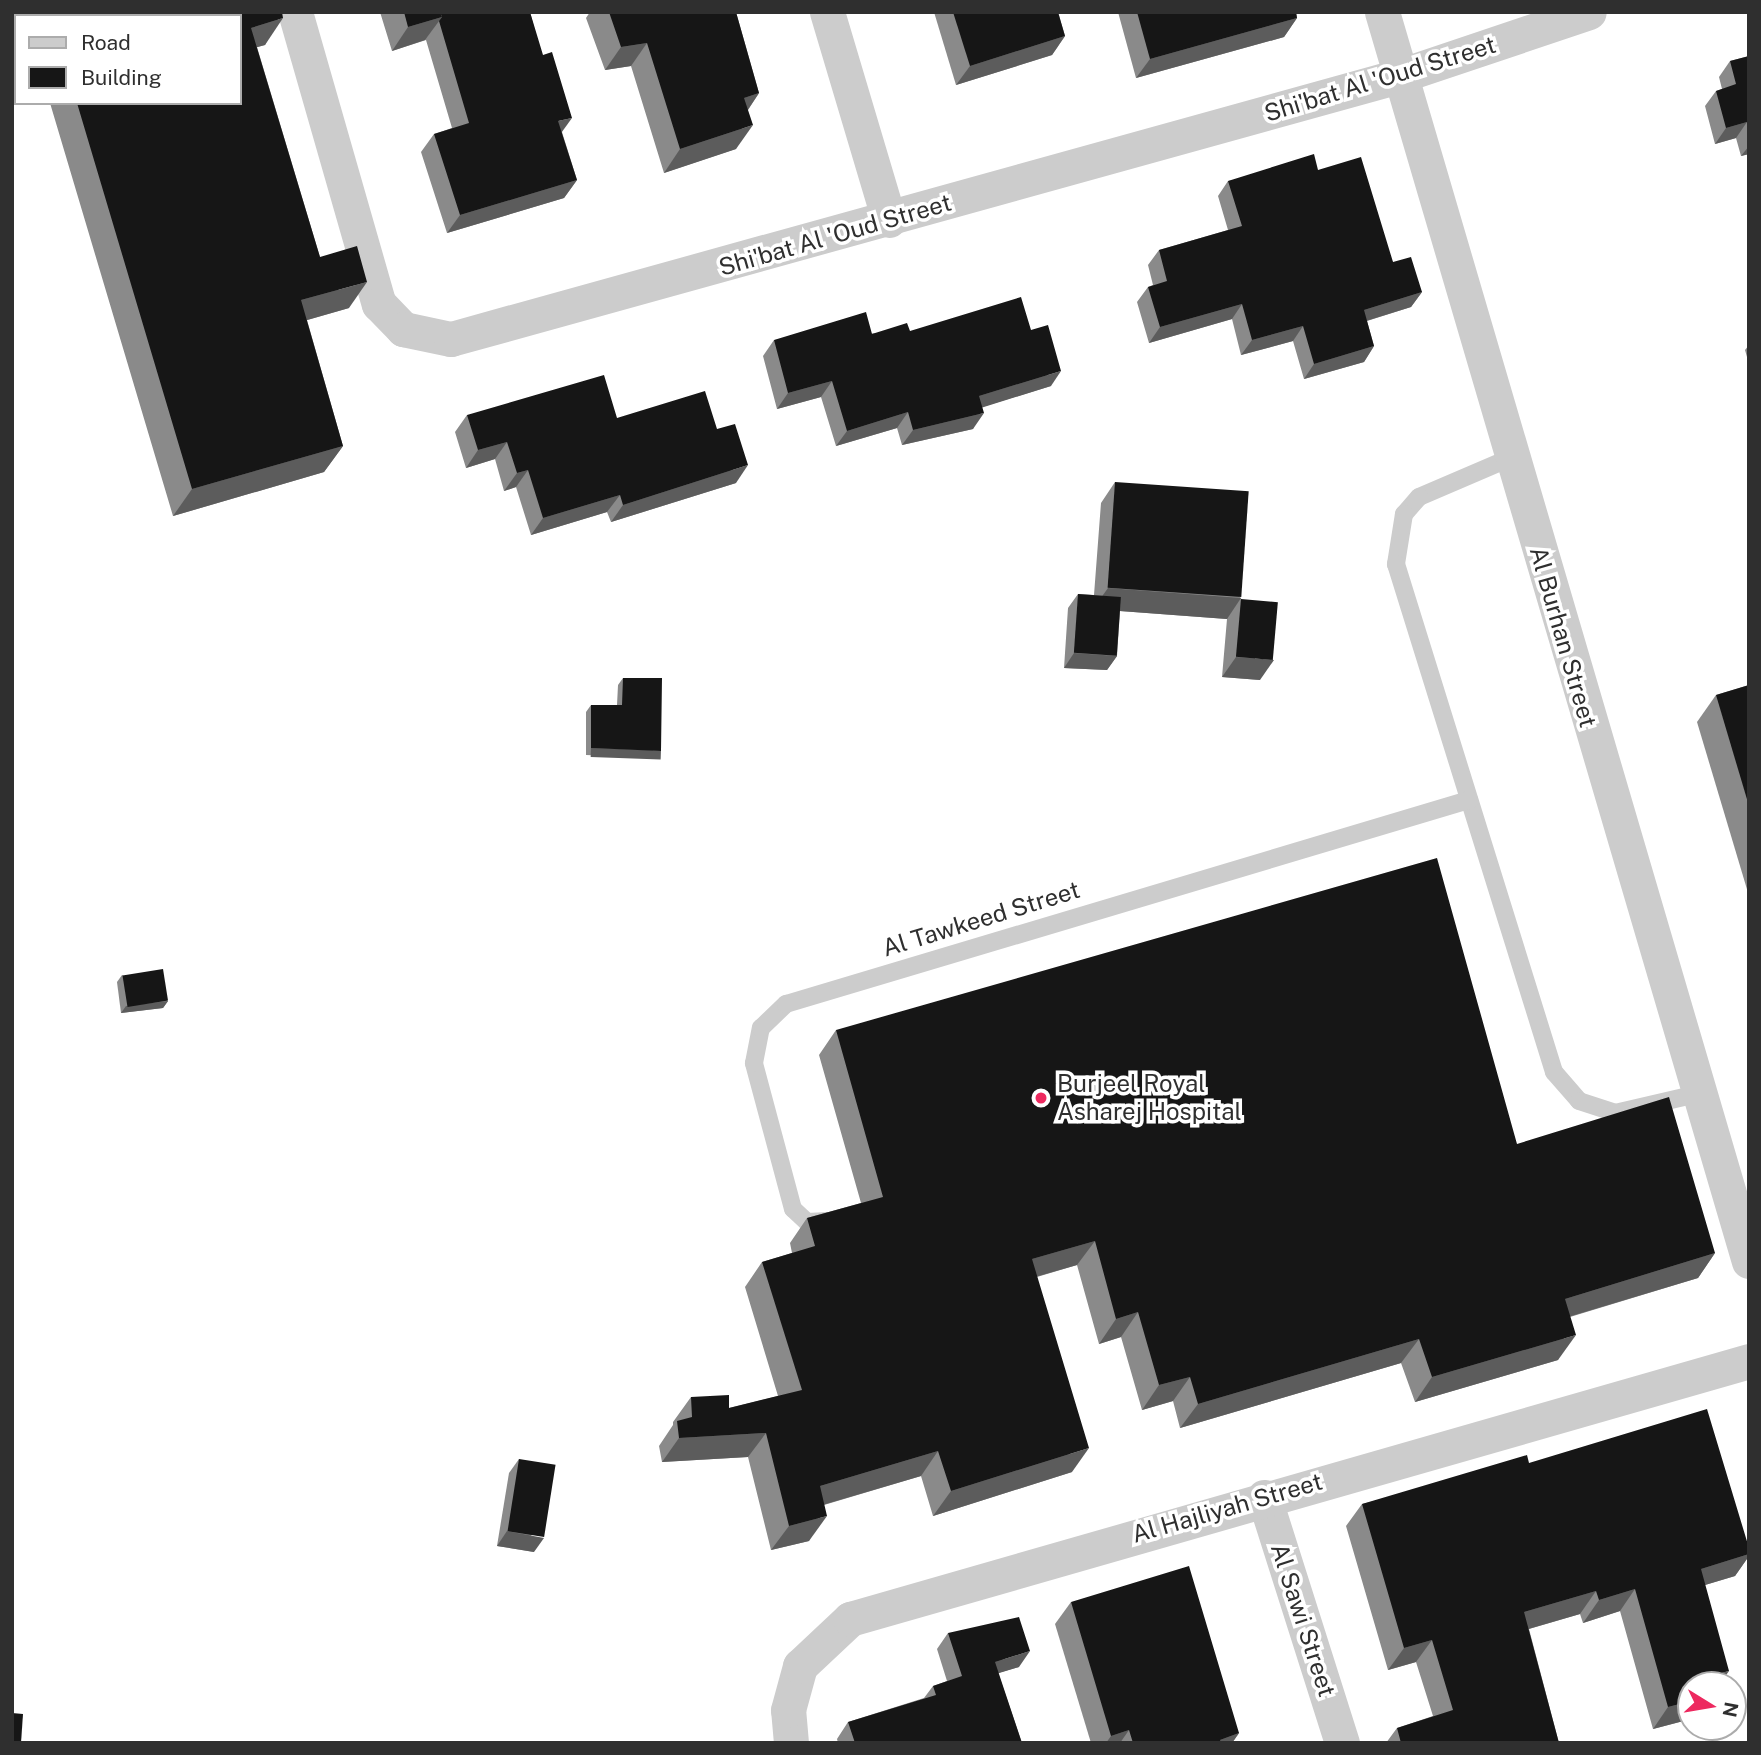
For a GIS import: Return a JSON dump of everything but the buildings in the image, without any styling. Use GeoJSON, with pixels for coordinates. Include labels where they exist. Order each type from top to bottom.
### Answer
{"type":"FeatureCollection","features":[{"type":"Feature","properties":{"kind":"street","name":"Shi'bat Al 'Oud Street"},"geometry":{"type":"LineString","coordinates":[[295,12],[379,304],[418,335],[479,335],[1402,75],[1589,12]]}},
{"type":"Feature","properties":{"kind":"street"},"geometry":{"type":"LineString","coordinates":[[827,12],[889,219]]}},
{"type":"Feature","properties":{"kind":"street","name":"Al Burhan Street"},"geometry":{"type":"LineString","coordinates":[[1382,12],[1510,458],[1697,1094],[1749,1261]]}},
{"type":"Feature","properties":{"kind":"street","name":"Al Hajliyah Street"},"geometry":{"type":"LineString","coordinates":[[792,1743],[788,1710],[800,1666],[850,1619],[1264,1497],[1749,1361]]}},
{"type":"Feature","properties":{"kind":"street","name":"Al Sawi Street"},"geometry":{"type":"LineString","coordinates":[[1264,1497],[1342,1743]]}},
{"type":"Feature","properties":{"kind":"lane"},"geometry":{"type":"LineString","coordinates":[[1510,458],[1419,497],[1396,539],[1396,564],[1547,1054],[1564,1088],[1579,1101],[1615,1113],[1697,1094]]}},
{"type":"Feature","properties":{"kind":"lane","name":"Al Tawkeed Street"},"geometry":{"type":"LineString","coordinates":[[843,1215],[807,1222],[790,1203],[754,1063],[761,1028],[786,1004],[1469,800]]}},
{"type":"Feature","properties":{"kind":"place","name":"Burjeel Royal Asharej Hospital"},"geometry":{"type":"Point","coordinates":[1041,1098]}}]}
